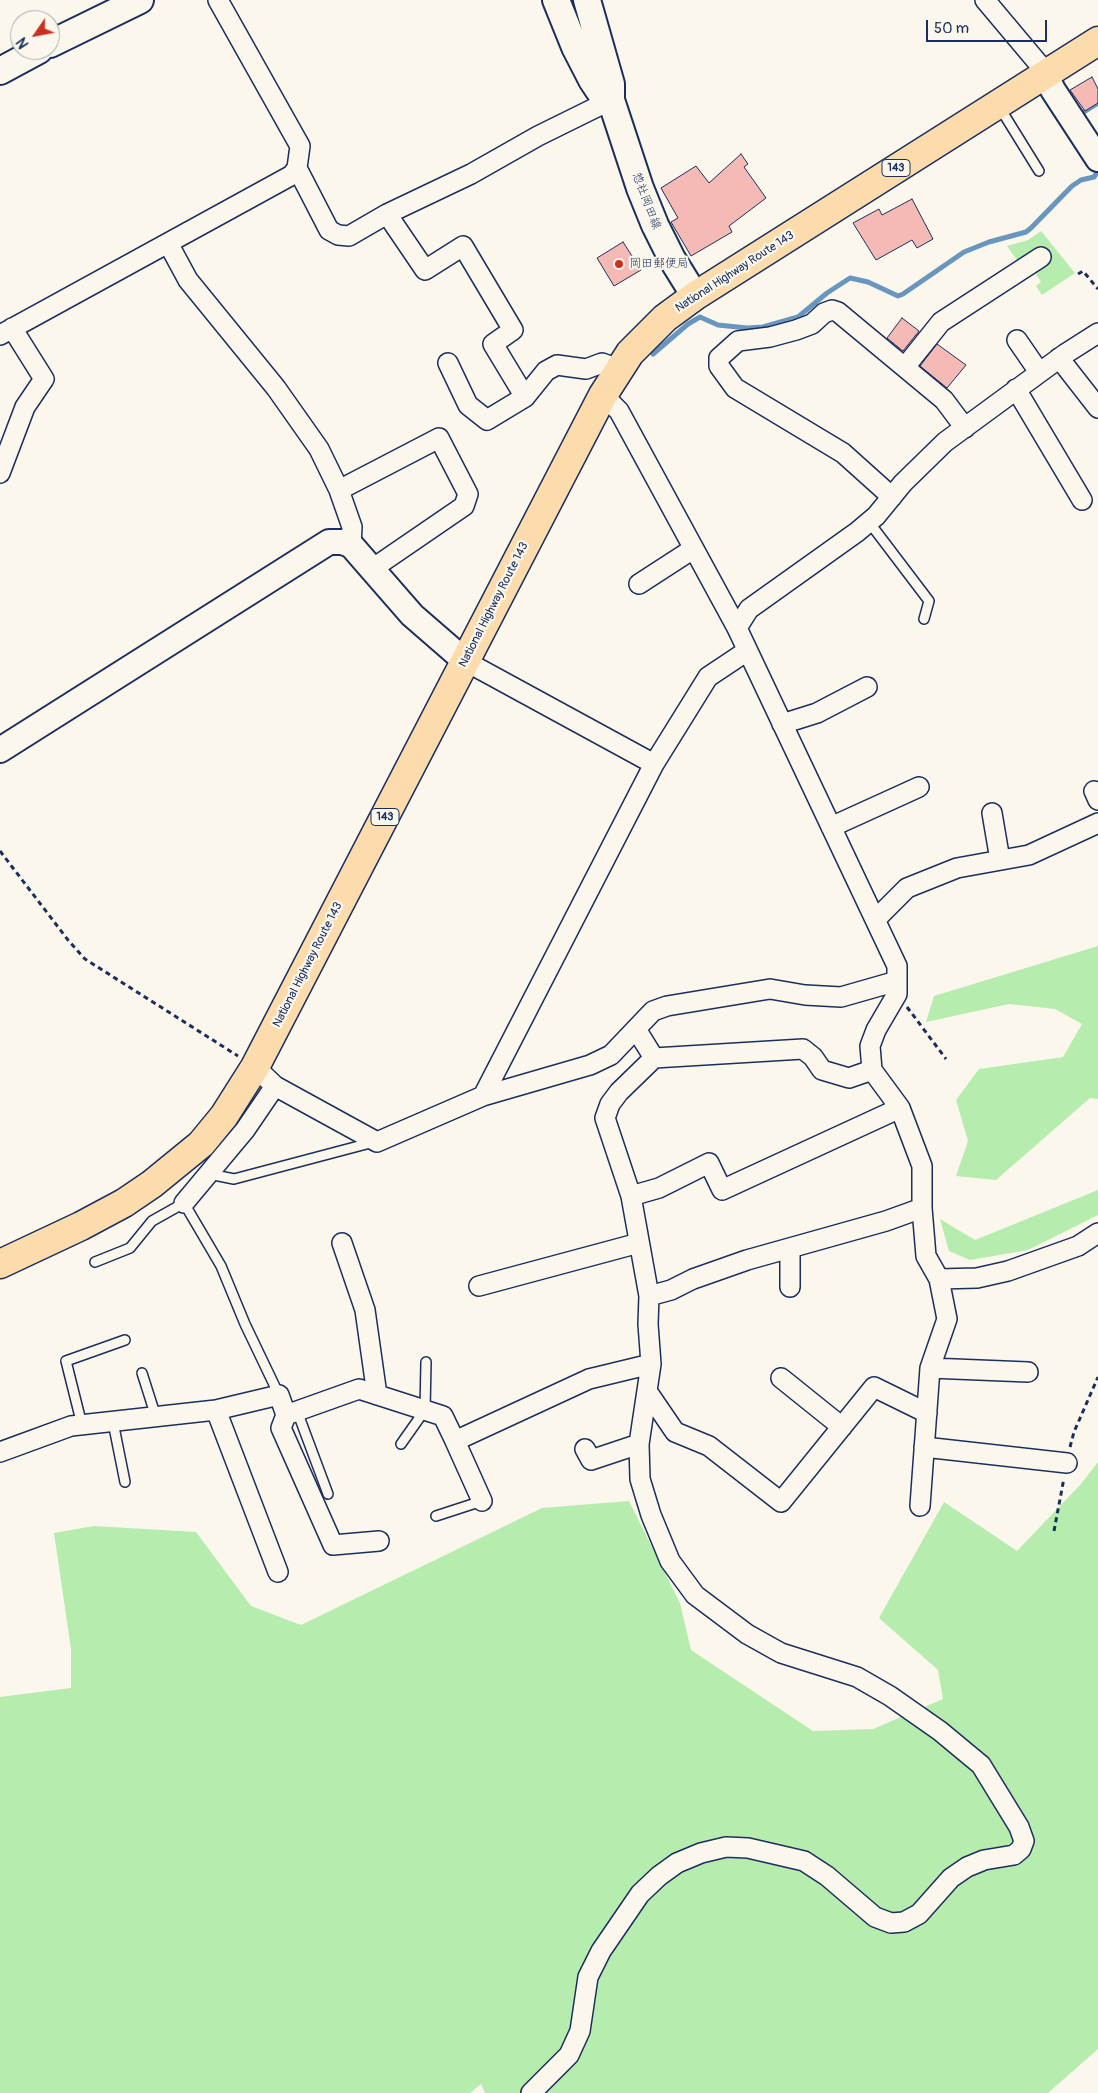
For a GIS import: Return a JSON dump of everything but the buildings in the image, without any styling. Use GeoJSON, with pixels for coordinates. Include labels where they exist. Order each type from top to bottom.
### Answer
{"type":"FeatureCollection","features":[{"type":"Feature","properties":{"kind":"highway","name":"National Highway Route 143"},"geometry":{"type":"LineString","coordinates":[[0,1264],[124,1203],[167,1173],[201,1144],[224,1116],[255,1067],[603,395],[618,369],[644,338],[665,318],[694,296],[1098,42]]}},
{"type":"Feature","properties":{"kind":"main road"},"geometry":{"type":"LineString","coordinates":[[60,39],[140,0]]}},
{"type":"Feature","properties":{"kind":"main road","name":"惣社岡田線"},"geometry":{"type":"LineString","coordinates":[[556,0],[574,47],[592,80],[600,92],[611,100]]}},
{"type":"Feature","properties":{"kind":"main road","name":"惣社岡田線"},"geometry":{"type":"LineString","coordinates":[[587,0],[611,84],[611,100],[655,225],[694,296]]}},
{"type":"Feature","properties":{"kind":"main road"},"geometry":{"type":"LineString","coordinates":[[0,72],[21,60]]}},
{"type":"Feature","properties":{"kind":"street"},"geometry":{"type":"LineString","coordinates":[[218,0],[300,146],[298,168],[329,230],[338,235],[349,236],[388,214],[471,174],[538,136],[611,100]]}},
{"type":"Feature","properties":{"kind":"street"},"geometry":{"type":"LineString","coordinates":[[985,0],[1038,63],[1053,90],[1098,159]]}},
{"type":"Feature","properties":{"kind":"street"},"geometry":{"type":"LineString","coordinates":[[0,473],[26,407],[44,379],[6,332],[292,175],[298,168]]}},
{"type":"Feature","properties":{"kind":"street"},"geometry":{"type":"LineString","coordinates":[[388,214],[425,270],[463,246],[513,330],[492,344],[525,397]]}},
{"type":"Feature","properties":{"kind":"street"},"geometry":{"type":"LineString","coordinates":[[168,243],[188,280],[276,388],[319,449],[339,490],[352,527],[351,545]]}},
{"type":"Feature","properties":{"kind":"street"},"geometry":{"type":"LineString","coordinates":[[905,367],[940,322],[1041,257]]}},
{"type":"Feature","properties":{"kind":"street"},"geometry":{"type":"LineString","coordinates":[[892,497],[843,453],[735,388],[719,366],[719,358],[738,341],[770,337],[796,330],[812,324],[824,313],[832,310],[838,312],[944,400],[965,428]]}},
{"type":"Feature","properties":{"kind":"street"},"geometry":{"type":"LineString","coordinates":[[737,628],[749,609],[869,522],[945,442],[1039,372],[1098,332]]}},
{"type":"Feature","properties":{"kind":"street"},"geometry":{"type":"LineString","coordinates":[[1018,340],[1039,372]]}},
{"type":"Feature","properties":{"kind":"street"},"geometry":{"type":"LineString","coordinates":[[1059,358],[1098,408]]}},
{"type":"Feature","properties":{"kind":"street"},"geometry":{"type":"LineString","coordinates":[[448,363],[468,405],[487,420],[525,397],[546,370],[557,365],[586,369],[602,363],[618,369]]}},
{"type":"Feature","properties":{"kind":"street"},"geometry":{"type":"LineString","coordinates":[[1016,389],[1082,500]]}},
{"type":"Feature","properties":{"kind":"street"},"geometry":{"type":"LineString","coordinates":[[603,395],[619,411],[737,628],[896,966],[897,987],[870,1046],[872,1070],[900,1108],[922,1166],[922,1208],[926,1256],[939,1279],[947,1319],[930,1368],[920,1506]]}},
{"type":"Feature","properties":{"kind":"street"},"geometry":{"type":"LineString","coordinates":[[339,490],[440,438],[468,494],[464,506],[372,569]]}},
{"type":"Feature","properties":{"kind":"street"},"geometry":{"type":"LineString","coordinates":[[0,750],[329,542],[342,542],[351,545],[412,615],[465,660],[654,764]]}},
{"type":"Feature","properties":{"kind":"street"},"geometry":{"type":"LineString","coordinates":[[639,584],[693,549]]}},
{"type":"Feature","properties":{"kind":"street"},"geometry":{"type":"LineString","coordinates":[[483,1096],[654,764],[708,677],[747,651]]}},
{"type":"Feature","properties":{"kind":"street"},"geometry":{"type":"LineString","coordinates":[[782,724],[817,712],[867,687]]}},
{"type":"Feature","properties":{"kind":"street"},"geometry":{"type":"LineString","coordinates":[[831,827],[919,787]]}},
{"type":"Feature","properties":{"kind":"street"},"geometry":{"type":"LineString","coordinates":[[992,813],[1000,860]]}},
{"type":"Feature","properties":{"kind":"street"},"geometry":{"type":"LineString","coordinates":[[876,920],[907,888],[957,868],[1029,855],[1098,823]]}},
{"type":"Feature","properties":{"kind":"street"},"geometry":{"type":"LineString","coordinates":[[255,1067],[275,1086],[377,1142],[483,1096],[590,1065],[611,1055],[652,1012],[667,1006],[770,989],[805,995],[841,996],[897,987]]}},
{"type":"Feature","properties":{"kind":"street"},"geometry":{"type":"LineString","coordinates":[[636,1029],[654,1058]]}},
{"type":"Feature","properties":{"kind":"street"},"geometry":{"type":"LineString","coordinates":[[531,2093],[569,2055],[580,2031],[588,1977],[601,1951],[640,1894],[659,1876],[677,1863],[701,1853],[726,1847],[748,1848],[804,1861],[827,1876],[875,1917],[891,1923],[904,1922],[919,1914],[951,1878],[967,1867],[984,1860],[1014,1855],[1021,1849],[1024,1841],[1020,1827],[980,1765],[940,1731],[890,1696],[856,1677],[782,1653],[747,1634],[694,1595],[670,1562],[651,1515],[640,1479],[639,1444],[651,1364],[648,1324],[649,1296],[631,1196],[605,1118],[610,1104],[619,1092],[654,1058],[803,1048],[813,1057],[822,1070],[848,1078],[872,1070]]}},
{"type":"Feature","properties":{"kind":"street"},"geometry":{"type":"LineString","coordinates":[[184,1203],[245,1130],[275,1086]]}},
{"type":"Feature","properties":{"kind":"street"},"geometry":{"type":"LineString","coordinates":[[631,1196],[658,1188],[709,1162],[722,1190],[900,1108]]}},
{"type":"Feature","properties":{"kind":"street"},"geometry":{"type":"LineString","coordinates":[[649,1296],[671,1290],[693,1279],[747,1260],[886,1221],[922,1208]]}},
{"type":"Feature","properties":{"kind":"street"},"geometry":{"type":"LineString","coordinates":[[939,1279],[977,1278],[1008,1271],[1078,1246],[1098,1233]]}},
{"type":"Feature","properties":{"kind":"street"},"geometry":{"type":"LineString","coordinates":[[342,1243],[365,1310],[377,1394]]}},
{"type":"Feature","properties":{"kind":"street"},"geometry":{"type":"LineString","coordinates":[[479,1286],[639,1243]]}},
{"type":"Feature","properties":{"kind":"street"},"geometry":{"type":"LineString","coordinates":[[790,1248],[790,1287]]}},
{"type":"Feature","properties":{"kind":"street"},"geometry":{"type":"LineString","coordinates":[[455,1441],[589,1378],[651,1364]]}},
{"type":"Feature","properties":{"kind":"street"},"geometry":{"type":"LineString","coordinates":[[930,1368],[1028,1372]]}},
{"type":"Feature","properties":{"kind":"street"},"geometry":{"type":"LineString","coordinates":[[781,1378],[842,1426]]}},
{"type":"Feature","properties":{"kind":"street"},"geometry":{"type":"LineString","coordinates":[[647,1391],[675,1432],[709,1446],[781,1502],[874,1387],[927,1413]]}},
{"type":"Feature","properties":{"kind":"street"},"geometry":{"type":"LineString","coordinates":[[379,1541],[333,1545],[281,1428],[292,1413],[359,1389],[443,1416],[482,1501]]}},
{"type":"Feature","properties":{"kind":"street"},"geometry":{"type":"LineString","coordinates":[[0,1452],[71,1426],[216,1410],[279,1395],[292,1413]]}},
{"type":"Feature","properties":{"kind":"street"},"geometry":{"type":"LineString","coordinates":[[216,1410],[278,1572]]}},
{"type":"Feature","properties":{"kind":"street"},"geometry":{"type":"LineString","coordinates":[[585,1449],[591,1460],[639,1444]]}},
{"type":"Feature","properties":{"kind":"street"},"geometry":{"type":"LineString","coordinates":[[924,1447],[1066,1463]]}},
{"type":"Feature","properties":{"kind":"lane"},"geometry":{"type":"LineString","coordinates":[[998,104],[1039,171]]}},
{"type":"Feature","properties":{"kind":"lane"},"geometry":{"type":"LineString","coordinates":[[869,522],[929,601],[924,619]]}},
{"type":"Feature","properties":{"kind":"lane"},"geometry":{"type":"LineString","coordinates":[[209,1174],[234,1179],[377,1142]]}},
{"type":"Feature","properties":{"kind":"lane"},"geometry":{"type":"LineString","coordinates":[[95,1262],[130,1248],[152,1221],[184,1203],[221,1266],[279,1395]]}},
{"type":"Feature","properties":{"kind":"lane"},"geometry":{"type":"LineString","coordinates":[[82,1425],[66,1361],[125,1340]]}},
{"type":"Feature","properties":{"kind":"lane"},"geometry":{"type":"LineString","coordinates":[[401,1444],[425,1410],[426,1362]]}},
{"type":"Feature","properties":{"kind":"lane"},"geometry":{"type":"LineString","coordinates":[[142,1372],[156,1417]]}},
{"type":"Feature","properties":{"kind":"lane"},"geometry":{"type":"LineString","coordinates":[[292,1413],[328,1494]]}},
{"type":"Feature","properties":{"kind":"lane"},"geometry":{"type":"LineString","coordinates":[[113,1422],[125,1482]]}},
{"type":"Feature","properties":{"kind":"lane"},"geometry":{"type":"LineString","coordinates":[[436,1516],[482,1501]]}},
{"type":"Feature","properties":{"kind":"path"},"geometry":{"type":"LineString","coordinates":[[1078,274],[1082,271],[1098,289]]}},
{"type":"Feature","properties":{"kind":"path"},"geometry":{"type":"LineString","coordinates":[[0,851],[68,940],[85,959],[255,1067]]}},
{"type":"Feature","properties":{"kind":"path"},"geometry":{"type":"LineString","coordinates":[[897,987],[946,1059]]}},
{"type":"Feature","properties":{"kind":"green space"},"geometry":{"type":"Polygon","coordinates":[[[1041,231],[1075,273],[1042,295],[1036,286],[1041,282],[1036,274],[1045,263],[1019,263],[1007,246],[1028,240],[1041,231]]]}},
{"type":"Feature","properties":{"kind":"green space"},"geometry":{"type":"Polygon","coordinates":[[[1098,946],[1098,1099],[1090,1098],[996,1180],[956,1176],[968,1141],[956,1100],[979,1069],[1063,1057],[1082,1024],[1055,1009],[1009,1004],[926,1022],[934,996],[1098,946]]]}},
{"type":"Feature","properties":{"kind":"green space"},"geometry":{"type":"Polygon","coordinates":[[[1098,1190],[1098,1215],[1028,1250],[970,1260],[949,1251],[940,1219],[975,1240],[1098,1190]]]}},
{"type":"Feature","properties":{"kind":"green space"},"geometry":{"type":"Polygon","coordinates":[[[1098,1462],[1098,2049],[1048,2093],[485,2093],[481,2084],[470,2093],[0,2093],[0,1697],[71,1688],[71,1649],[54,1533],[94,1526],[196,1532],[251,1606],[301,1625],[542,1508],[629,1501],[680,1603],[691,1650],[813,1731],[873,1729],[943,1699],[938,1670],[879,1618],[944,1502],[1017,1551],[1080,1485],[1098,1462]]]}},
{"type":"Feature","properties":{"kind":"waterway"},"geometry":{"type":"LineString","coordinates":[[1081,119],[1080,117],[1085,111],[1098,103]]}},
{"type":"Feature","properties":{"kind":"waterway"},"geometry":{"type":"LineString","coordinates":[[653,354],[688,324],[700,317],[718,325],[747,328],[763,327],[798,317],[827,293],[850,278],[868,282],[898,296],[903,294],[964,252],[989,242],[1026,232],[1072,186],[1081,180],[1094,177],[1098,166]]}},
{"type":"Feature","properties":{"kind":"place","name":"岡田郵便局"},"geometry":{"type":"Point","coordinates":[619,264]}}]}
